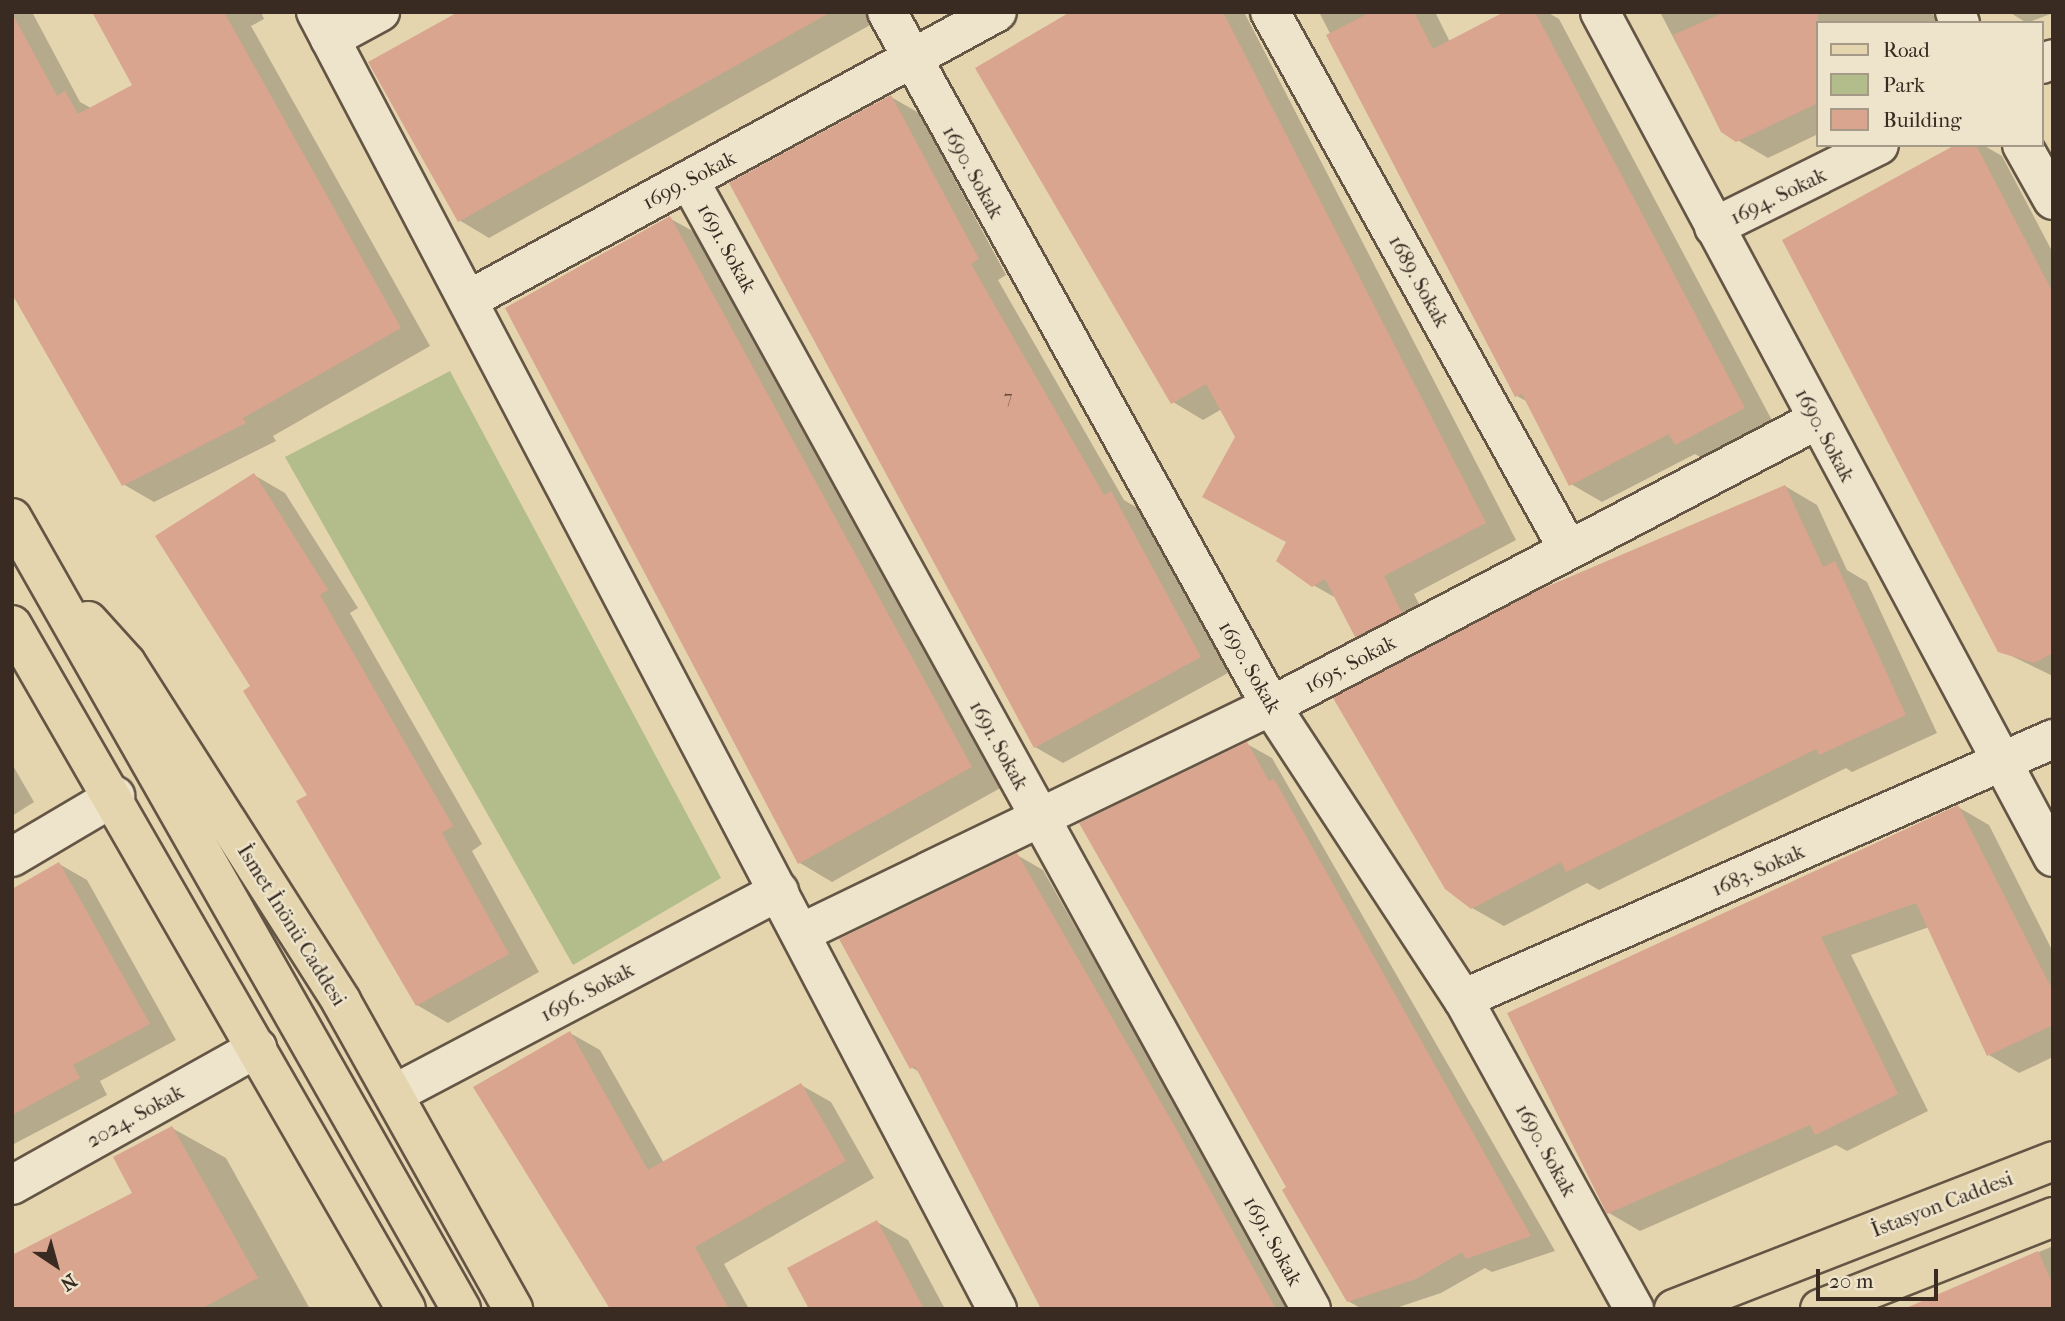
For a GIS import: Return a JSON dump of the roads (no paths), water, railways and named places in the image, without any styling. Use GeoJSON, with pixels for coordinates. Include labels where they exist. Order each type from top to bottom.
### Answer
{"type":"FeatureCollection","features":[{"type":"Feature","properties":{"kind":"main road","name":"İsmet İnönü Caddesi"},"geometry":{"type":"LineString","coordinates":[[12,518],[461,1309]]}},
{"type":"Feature","properties":{"kind":"main road","name":"İsmet İnönü Caddesi"},"geometry":{"type":"LineString","coordinates":[[38,564],[126,663],[396,1093],[513,1309]]}},
{"type":"Feature","properties":{"kind":"main road"},"geometry":{"type":"LineString","coordinates":[[12,625],[115,796],[257,1048],[396,1305]]}},
{"type":"Feature","properties":{"kind":"main road","name":"İstasyon Caddesi"},"geometry":{"type":"LineString","coordinates":[[1675,1309],[2053,1161]]}},
{"type":"Feature","properties":{"kind":"main road"},"geometry":{"type":"LineString","coordinates":[[1820,1309],[2053,1217]]}},
{"type":"Feature","properties":{"kind":"street"},"geometry":{"type":"LineString","coordinates":[[380,12],[323,26],[997,1309]]}},
{"type":"Feature","properties":{"kind":"street","name":"1690. Sokak"},"geometry":{"type":"LineString","coordinates":[[887,12],[911,61],[1271,706],[1463,999],[1634,1309]]}},
{"type":"Feature","properties":{"kind":"street","name":"1699. Sokak"},"geometry":{"type":"LineString","coordinates":[[468,300],[998,12]]}},
{"type":"Feature","properties":{"kind":"street","name":"1689. Sokak"},"geometry":{"type":"LineString","coordinates":[[1270,12],[1568,549]]}},
{"type":"Feature","properties":{"kind":"street","name":"1690. Sokak"},"geometry":{"type":"LineString","coordinates":[[1600,12],[2000,764],[2053,857]]}},
{"type":"Feature","properties":{"kind":"street","name":"1694. Sokak"},"geometry":{"type":"LineString","coordinates":[[1714,227],[1875,147]]}},
{"type":"Feature","properties":{"kind":"street"},"geometry":{"type":"LineString","coordinates":[[2023,147],[2053,200]]}},
{"type":"Feature","properties":{"kind":"street","name":"1691. Sokak"},"geometry":{"type":"LineString","coordinates":[[690,180],[1311,1309]]}},
{"type":"Feature","properties":{"kind":"street","name":"1695. Sokak"},"geometry":{"type":"LineString","coordinates":[[801,933],[1271,706],[1817,419]]}},
{"type":"Feature","properties":{"kind":"street","name":"1683. Sokak"},"geometry":{"type":"LineString","coordinates":[[1463,999],[2053,740]]}},
{"type":"Feature","properties":{"kind":"street"},"geometry":{"type":"LineString","coordinates":[[12,857],[115,796]]}},
{"type":"Feature","properties":{"kind":"street","name":"1696. Sokak"},"geometry":{"type":"LineString","coordinates":[[396,1093],[779,891]]}},
{"type":"Feature","properties":{"kind":"street","name":"2024. Sokak"},"geometry":{"type":"LineString","coordinates":[[12,1185],[257,1048]]}}]}
